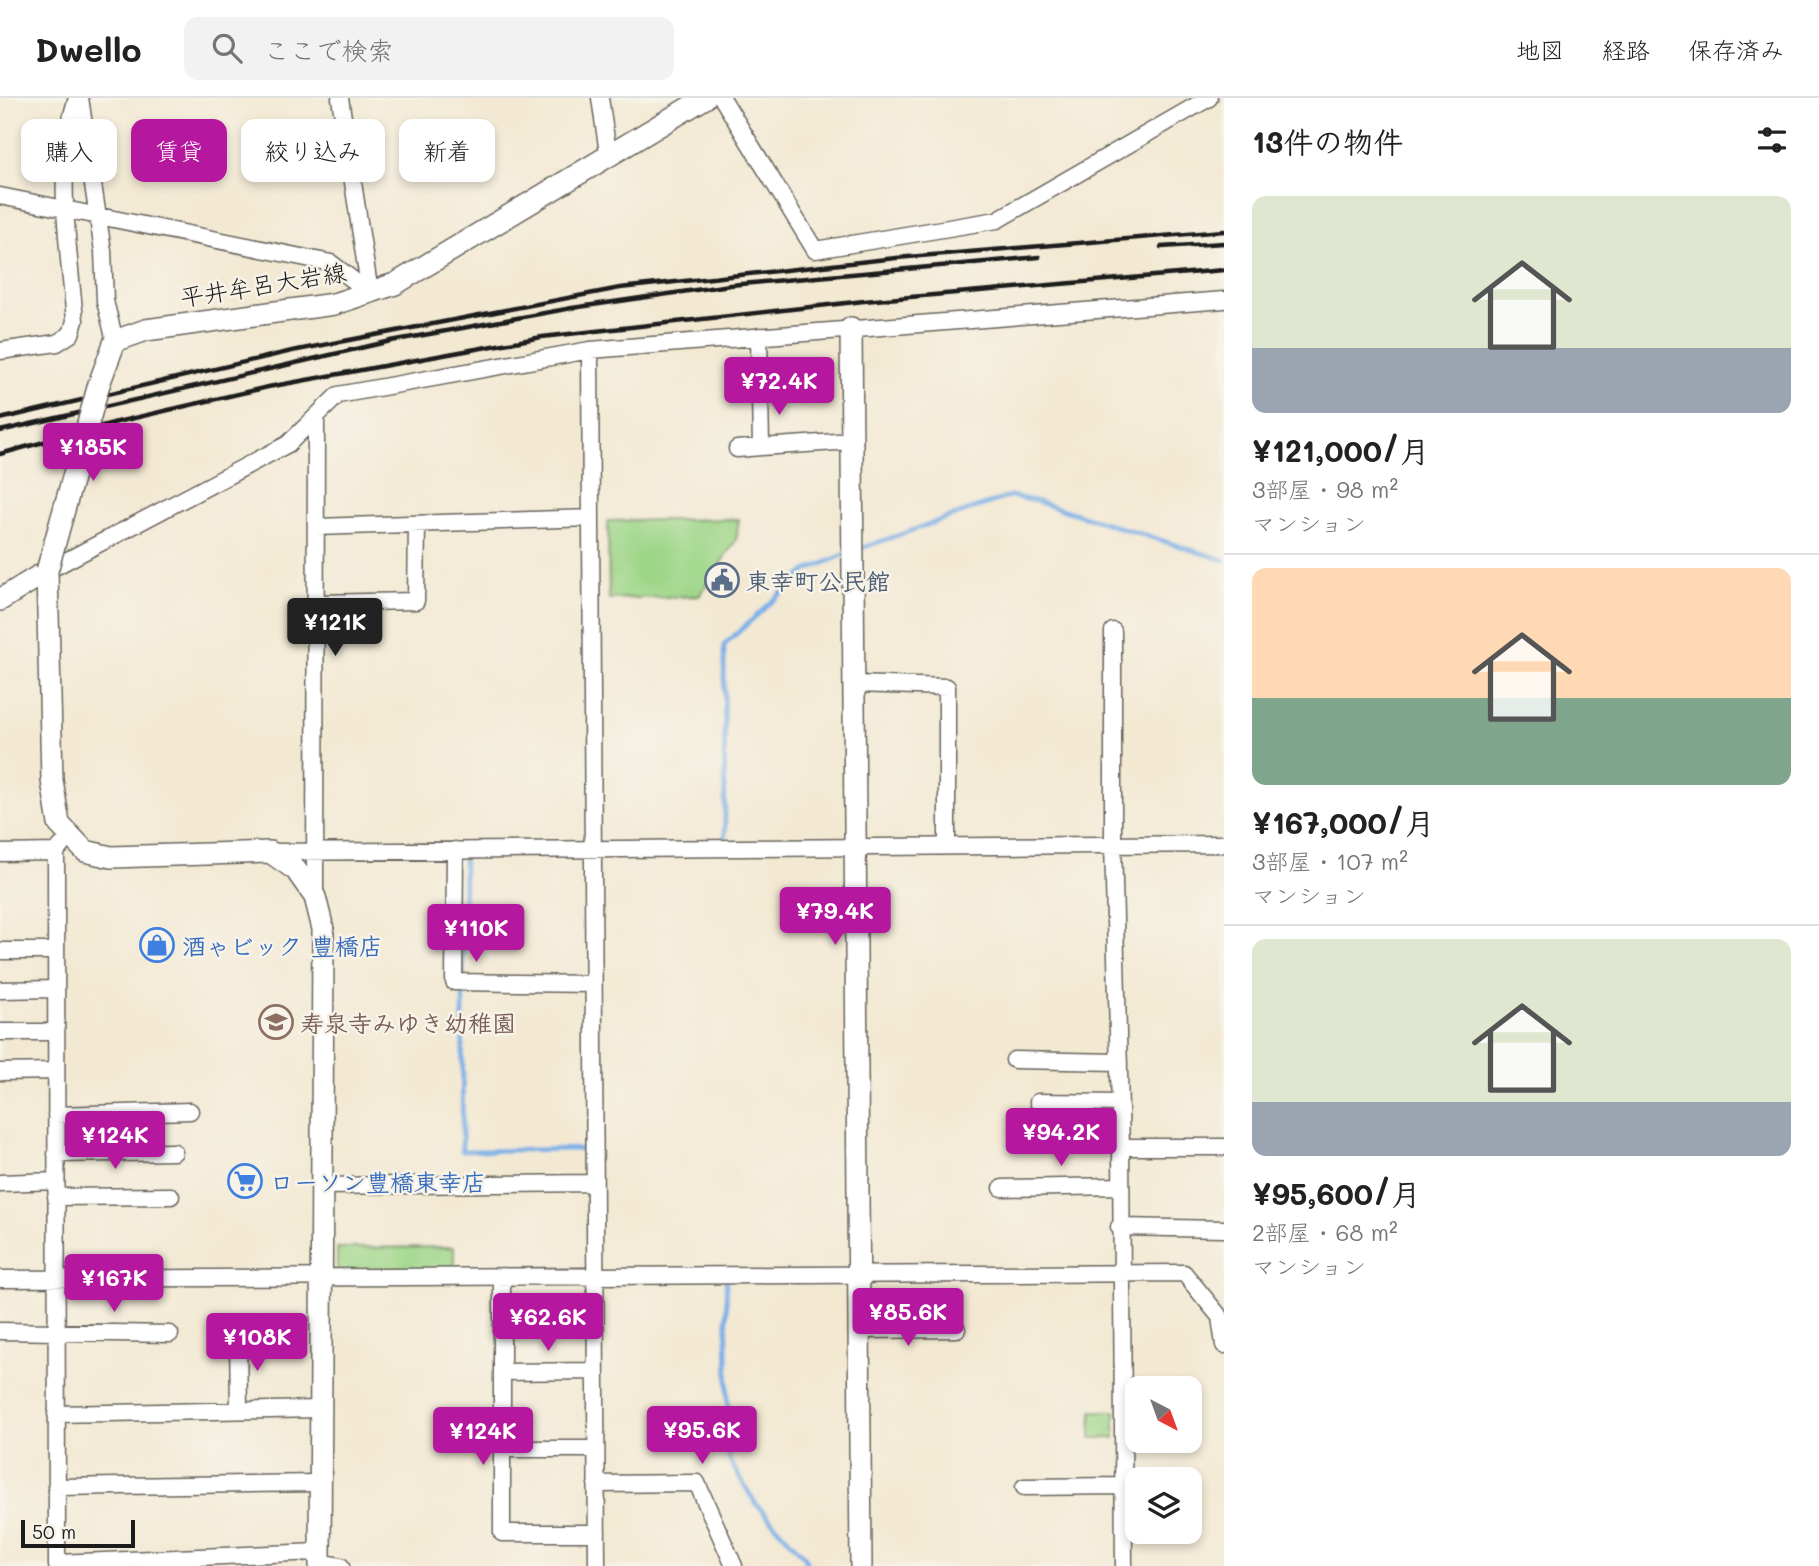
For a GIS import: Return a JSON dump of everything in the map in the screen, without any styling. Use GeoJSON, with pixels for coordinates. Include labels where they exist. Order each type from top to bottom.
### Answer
{"type":"FeatureCollection","features":[{"type":"Feature","properties":{"kind":"street"},"geometry":{"type":"LineString","coordinates":[[0,351],[57,343],[71,334],[75,321],[65,211],[69,121],[79,98]]}},
{"type":"Feature","properties":{"kind":"street"},"geometry":{"type":"LineString","coordinates":[[79,98],[98,218],[105,301],[115,341],[99,384],[47,571],[52,780],[59,824],[85,851],[111,857],[593,848],[1224,844]]}},
{"type":"Feature","properties":{"kind":"street"},"geometry":{"type":"LineString","coordinates":[[340,98],[370,293]]}},
{"type":"Feature","properties":{"kind":"street"},"geometry":{"type":"LineString","coordinates":[[600,98],[608,153]]}},
{"type":"Feature","properties":{"kind":"street","name":"平井牟呂大岩線"},"geometry":{"type":"LineString","coordinates":[[115,341],[146,330],[334,304],[395,284],[608,153],[705,98]]}},
{"type":"Feature","properties":{"kind":"street"},"geometry":{"type":"LineString","coordinates":[[722,98],[815,250],[997,220],[1209,98]]}},
{"type":"Feature","properties":{"kind":"street"},"geometry":{"type":"LineString","coordinates":[[0,196],[98,218],[331,263],[370,293]]}},
{"type":"Feature","properties":{"kind":"street"},"geometry":{"type":"LineString","coordinates":[[0,600],[47,571],[288,444],[338,395],[590,350],[1224,300]]}},
{"type":"Feature","properties":{"kind":"street"},"geometry":{"type":"LineString","coordinates":[[851,328],[861,1566]]}},
{"type":"Feature","properties":{"kind":"street"},"geometry":{"type":"LineString","coordinates":[[759,336],[761,447]]}},
{"type":"Feature","properties":{"kind":"street"},"geometry":{"type":"LineString","coordinates":[[590,350],[597,1566]]}},
{"type":"Feature","properties":{"kind":"street"},"geometry":{"type":"LineString","coordinates":[[316,418],[315,897],[323,939],[320,1560]]}},
{"type":"Feature","properties":{"kind":"street"},"geometry":{"type":"LineString","coordinates":[[737,449],[852,441]]}},
{"type":"Feature","properties":{"kind":"street"},"geometry":{"type":"LineString","coordinates":[[316,527],[591,518]]}},
{"type":"Feature","properties":{"kind":"street"},"geometry":{"type":"LineString","coordinates":[[317,603],[416,601],[417,524]]}},
{"type":"Feature","properties":{"kind":"street"},"geometry":{"type":"LineString","coordinates":[[1113,631],[1113,843],[1121,1147],[1119,1227],[1124,1566]]}},
{"type":"Feature","properties":{"kind":"street"},"geometry":{"type":"LineString","coordinates":[[855,684],[947,687],[947,844]]}},
{"type":"Feature","properties":{"kind":"street"},"geometry":{"type":"LineString","coordinates":[[70,836],[55,852],[57,1564],[320,1560],[341,1566]]}},
{"type":"Feature","properties":{"kind":"street"},"geometry":{"type":"LineString","coordinates":[[455,850],[454,982],[593,984]]}},
{"type":"Feature","properties":{"kind":"street"},"geometry":{"type":"LineString","coordinates":[[0,853],[55,852]]}},
{"type":"Feature","properties":{"kind":"street"},"geometry":{"type":"LineString","coordinates":[[271,852],[296,870],[315,897]]}},
{"type":"Feature","properties":{"kind":"street"},"geometry":{"type":"LineString","coordinates":[[0,951],[56,951]]}},
{"type":"Feature","properties":{"kind":"street"},"geometry":{"type":"LineString","coordinates":[[0,990],[55,989]]}},
{"type":"Feature","properties":{"kind":"street"},"geometry":{"type":"LineString","coordinates":[[0,1032],[56,1032]]}},
{"type":"Feature","properties":{"kind":"street"},"geometry":{"type":"LineString","coordinates":[[1014,1060],[1119,1062]]}},
{"type":"Feature","properties":{"kind":"street"},"geometry":{"type":"LineString","coordinates":[[0,1072],[55,1072]]}},
{"type":"Feature","properties":{"kind":"street"},"geometry":{"type":"LineString","coordinates":[[1038,1102],[1120,1102]]}},
{"type":"Feature","properties":{"kind":"street"},"geometry":{"type":"LineString","coordinates":[[56,1115],[190,1111]]}},
{"type":"Feature","properties":{"kind":"street"},"geometry":{"type":"LineString","coordinates":[[1121,1147],[1224,1147]]}},
{"type":"Feature","properties":{"kind":"street"},"geometry":{"type":"LineString","coordinates":[[55,1154],[174,1152]]}},
{"type":"Feature","properties":{"kind":"street"},"geometry":{"type":"LineString","coordinates":[[0,1183],[171,1196]]}},
{"type":"Feature","properties":{"kind":"street"},"geometry":{"type":"LineString","coordinates":[[320,1186],[594,1183]]}},
{"type":"Feature","properties":{"kind":"street"},"geometry":{"type":"LineString","coordinates":[[1002,1188],[1120,1186]]}},
{"type":"Feature","properties":{"kind":"street"},"geometry":{"type":"LineString","coordinates":[[1119,1227],[1224,1229]]}},
{"type":"Feature","properties":{"kind":"street"},"geometry":{"type":"LineString","coordinates":[[0,1279],[1184,1273],[1220,1317],[1224,1345]]}},
{"type":"Feature","properties":{"kind":"street"},"geometry":{"type":"LineString","coordinates":[[502,1277],[502,1533],[597,1533]]}},
{"type":"Feature","properties":{"kind":"street"},"geometry":{"type":"LineString","coordinates":[[859,1330],[957,1329]]}},
{"type":"Feature","properties":{"kind":"street"},"geometry":{"type":"LineString","coordinates":[[0,1331],[170,1334]]}},
{"type":"Feature","properties":{"kind":"street"},"geometry":{"type":"LineString","coordinates":[[238,1335],[239,1410]]}},
{"type":"Feature","properties":{"kind":"street"},"geometry":{"type":"LineString","coordinates":[[502,1372],[595,1371]]}},
{"type":"Feature","properties":{"kind":"street"},"geometry":{"type":"LineString","coordinates":[[56,1414],[320,1409]]}},
{"type":"Feature","properties":{"kind":"street"},"geometry":{"type":"LineString","coordinates":[[502,1449],[596,1449]]}},
{"type":"Feature","properties":{"kind":"street"},"geometry":{"type":"LineString","coordinates":[[56,1487],[320,1483]]}},
{"type":"Feature","properties":{"kind":"street"},"geometry":{"type":"LineString","coordinates":[[596,1484],[697,1483],[734,1566]]}},
{"type":"Feature","properties":{"kind":"street"},"geometry":{"type":"LineString","coordinates":[[1024,1487],[1123,1486]]}},
{"type":"Feature","properties":{"kind":"green space"},"geometry":{"type":"Polygon","coordinates":[[[739,519],[736,540],[699,596],[609,599],[608,521],[739,519]]]}},
{"type":"Feature","properties":{"kind":"green space"},"geometry":{"type":"Polygon","coordinates":[[[454,1247],[454,1270],[337,1271],[337,1248],[454,1247]]]}},
{"type":"Feature","properties":{"kind":"green space"},"geometry":{"type":"Polygon","coordinates":[[[1092,1411],[1115,1411],[1115,1438],[1091,1438],[1092,1411]]]}},
{"type":"Feature","properties":{"kind":"waterway"},"geometry":{"type":"LineString","coordinates":[[859,549],[1010,496],[1035,501],[1224,560]]}},
{"type":"Feature","properties":{"kind":"waterway"},"geometry":{"type":"LineString","coordinates":[[725,845],[724,645],[806,571],[848,553]]}},
{"type":"Feature","properties":{"kind":"waterway"},"geometry":{"type":"LineString","coordinates":[[464,861],[462,1151],[586,1149],[587,1178]]}},
{"type":"Feature","properties":{"kind":"waterway"},"geometry":{"type":"LineString","coordinates":[[726,1279],[729,1460],[756,1504],[805,1557],[808,1566]]}},
{"type":"Feature","properties":{"kind":"railway"},"geometry":{"type":"LineString","coordinates":[[0,419],[292,351],[620,288],[896,258],[1224,231]]}},
{"type":"Feature","properties":{"kind":"railway"},"geometry":{"type":"LineString","coordinates":[[1161,247],[1224,243]]}},
{"type":"Feature","properties":{"kind":"railway"},"geometry":{"type":"LineString","coordinates":[[0,431],[391,341],[572,308],[730,285],[1039,257]]}},
{"type":"Feature","properties":{"kind":"railway"},"geometry":{"type":"LineString","coordinates":[[0,454],[117,422],[268,387],[542,337],[864,301],[1224,270]]}},
{"type":"Feature","properties":{"kind":"place","name":"東幸町公民館"},"geometry":{"type":"Point","coordinates":[722,580]}},
{"type":"Feature","properties":{"kind":"place","name":"酒ゃビック 豊橋店"},"geometry":{"type":"Point","coordinates":[157,945]}},
{"type":"Feature","properties":{"kind":"place","name":"寿泉寺みゆき幼稚園"},"geometry":{"type":"Point","coordinates":[276,1022]}},
{"type":"Feature","properties":{"kind":"place","name":"ローソン豊橋東幸店"},"geometry":{"type":"Point","coordinates":[245,1181]}}]}
